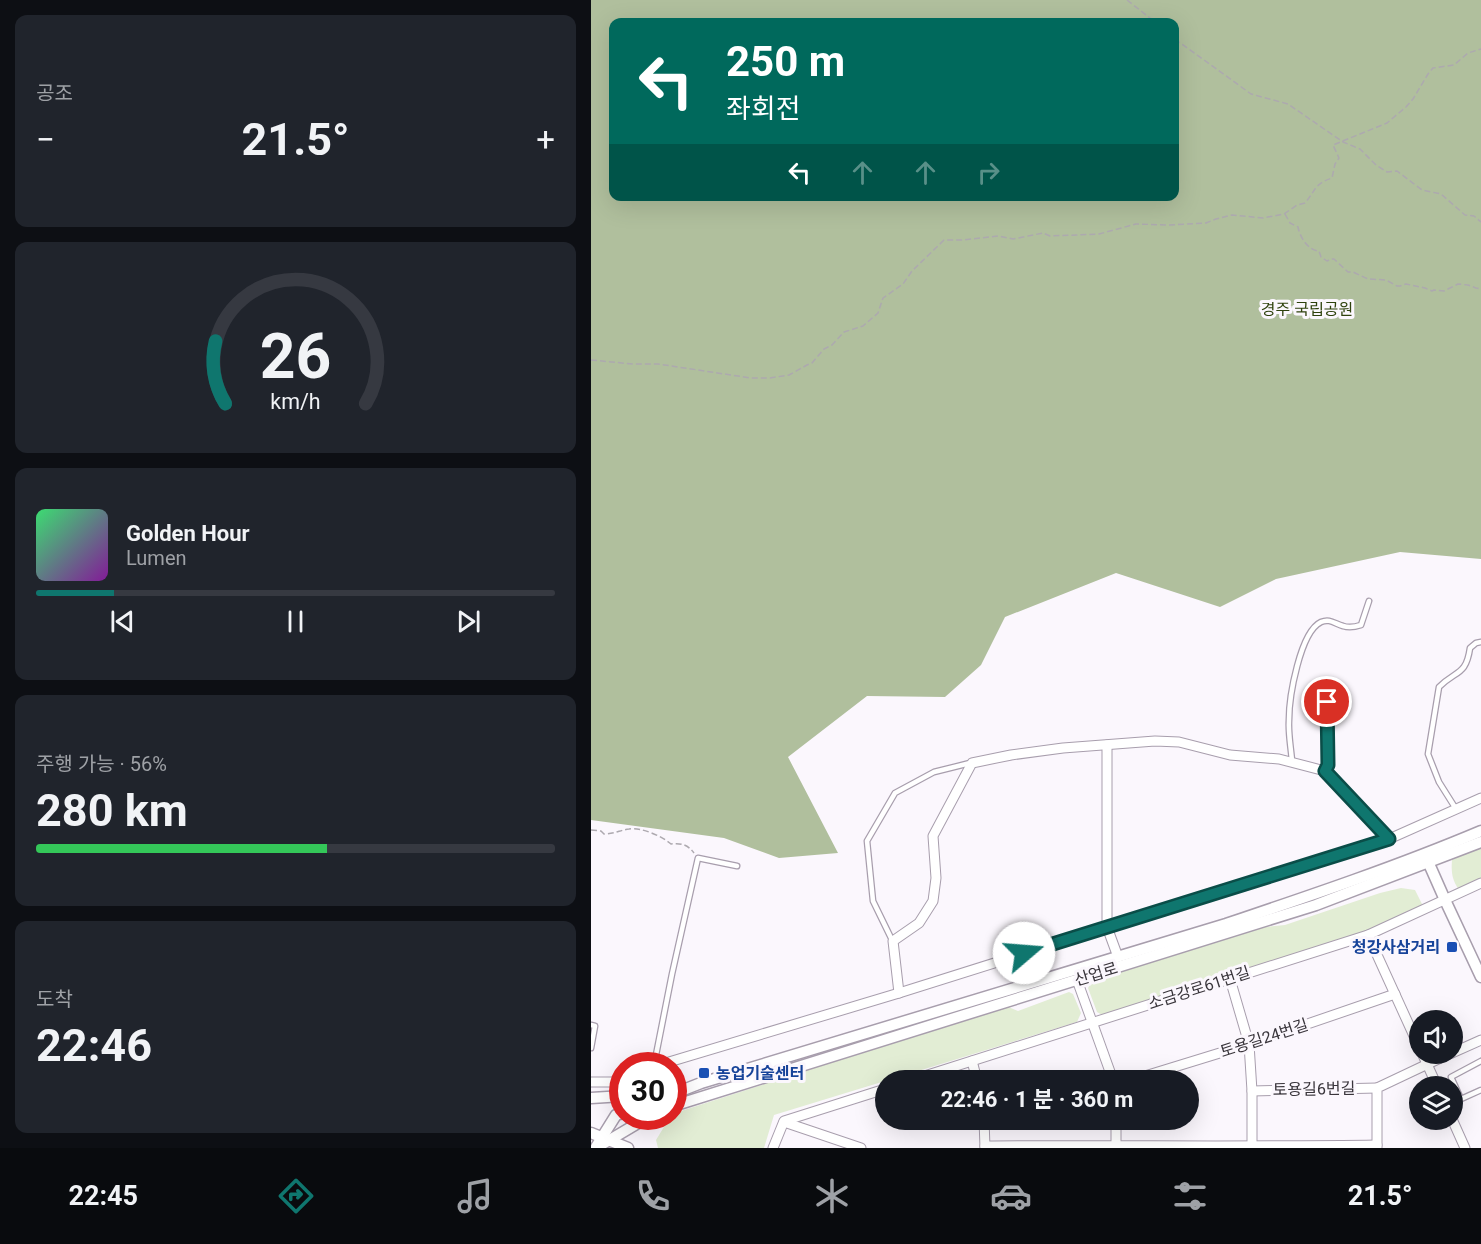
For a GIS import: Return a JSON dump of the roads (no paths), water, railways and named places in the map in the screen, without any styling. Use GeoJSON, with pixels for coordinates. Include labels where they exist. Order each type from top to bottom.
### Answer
{"type":"FeatureCollection","features":[{"type":"Feature","properties":{"kind":"street"},"geometry":{"type":"LineString","coordinates":[[899,993],[893,941],[919,923],[933,901],[936,878],[933,836],[972,763],[1052,750],[1155,741],[1179,742],[1230,755],[1292,761],[1325,771],[1389,839]]}},
{"type":"Feature","properties":{"kind":"street"},"geometry":{"type":"LineString","coordinates":[[1107,745],[1107,927],[1118,957]]}},
{"type":"Feature","properties":{"kind":"street"},"geometry":{"type":"LineString","coordinates":[[687,1057],[899,993],[1389,839],[1481,798]]}},
{"type":"Feature","properties":{"kind":"street","name":"산업로"},"geometry":{"type":"LineString","coordinates":[[687,1102],[1315,905],[1427,858],[1481,831]]}},
{"type":"Feature","properties":{"kind":"street","name":"산업로"},"geometry":{"type":"LineString","coordinates":[[687,1086],[1226,924],[1481,842]]}},
{"type":"Feature","properties":{"kind":"street"},"geometry":{"type":"LineString","coordinates":[[1427,858],[1481,977]]}},
{"type":"Feature","properties":{"kind":"street","name":"소금강로61번길"},"geometry":{"type":"LineString","coordinates":[[944,1070],[1368,935],[1481,883]]}},
{"type":"Feature","properties":{"kind":"street"},"geometry":{"type":"LineString","coordinates":[[1368,935],[1409,1025]]}},
{"type":"Feature","properties":{"kind":"street"},"geometry":{"type":"LineString","coordinates":[[1230,979],[1249,1044],[1252,1147]]}},
{"type":"Feature","properties":{"kind":"street"},"geometry":{"type":"LineString","coordinates":[[1077,980],[1109,1070]]}},
{"type":"Feature","properties":{"kind":"street","name":"토용길24번길"},"geometry":{"type":"LineString","coordinates":[[1164,1070],[1395,994]]}},
{"type":"Feature","properties":{"kind":"street","name":"토용길6번길"},"geometry":{"type":"LineString","coordinates":[[1463,1048],[1481,1040]]}},
{"type":"Feature","properties":{"kind":"street"},"geometry":{"type":"LineString","coordinates":[[972,1061],[974,1070]]}},
{"type":"Feature","properties":{"kind":"street"},"geometry":{"type":"LineString","coordinates":[[1427,1064],[1432,1076]]}},
{"type":"Feature","properties":{"kind":"street","name":"토용길6번길"},"geometry":{"type":"LineString","coordinates":[[1251,1090],[1377,1088],[1427,1064]]}},
{"type":"Feature","properties":{"kind":"street"},"geometry":{"type":"LineString","coordinates":[[591,1082],[609,1082]]}},
{"type":"Feature","properties":{"kind":"street","name":"토용길6번길"},"geometry":{"type":"LineString","coordinates":[[1377,1088],[1377,1146]]}},
{"type":"Feature","properties":{"kind":"street"},"geometry":{"type":"LineString","coordinates":[[773,1148],[784,1122],[875,1092]]}},
{"type":"Feature","properties":{"kind":"street"},"geometry":{"type":"LineString","coordinates":[[591,1098],[609,1097]]}},
{"type":"Feature","properties":{"kind":"street"},"geometry":{"type":"LineString","coordinates":[[784,1122],[861,1148]]}},
{"type":"Feature","properties":{"kind":"street"},"geometry":{"type":"LineString","coordinates":[[605,1139],[609,1130]]}},
{"type":"Feature","properties":{"kind":"street"},"geometry":{"type":"LineString","coordinates":[[596,1148],[605,1139],[623,1130]]}},
{"type":"Feature","properties":{"kind":"street"},"geometry":{"type":"LineString","coordinates":[[984,1130],[985,1147],[1377,1146]]}},
{"type":"Feature","properties":{"kind":"street"},"geometry":{"type":"LineString","coordinates":[[1116,1130],[1116,1146]]}},
{"type":"Feature","properties":{"kind":"street"},"geometry":{"type":"LineString","coordinates":[[1457,1130],[1465,1148]]}},
{"type":"Feature","properties":{"kind":"street"},"geometry":{"type":"LineString","coordinates":[[591,1133],[629,1148]]}},
{"type":"Feature","properties":{"kind":"lane"},"geometry":{"type":"LineString","coordinates":[[1292,761],[1289,721],[1293,681],[1305,640],[1319,622],[1327,620],[1353,627],[1361,625],[1369,600]]}},
{"type":"Feature","properties":{"kind":"lane"},"geometry":{"type":"LineString","coordinates":[[1455,809],[1439,782],[1428,754],[1439,687],[1465,668],[1470,648],[1481,642]]}},
{"type":"Feature","properties":{"kind":"lane"},"geometry":{"type":"LineString","coordinates":[[1325,771],[1328,765],[1326,681]]}},
{"type":"Feature","properties":{"kind":"lane"},"geometry":{"type":"LineString","coordinates":[[893,941],[873,901],[867,841],[895,793],[934,772],[972,763]]}},
{"type":"Feature","properties":{"kind":"lane"},"geometry":{"type":"LineString","coordinates":[[657,1052],[698,858],[737,866]]}},
{"type":"Feature","properties":{"kind":"lane"},"geometry":{"type":"LineString","coordinates":[[591,1025],[595,1026],[591,1048]]}},
{"type":"Feature","properties":{"kind":"lane"},"geometry":{"type":"LineString","coordinates":[[1481,1061],[1451,1077],[1461,1099],[1481,1090]]}},
{"type":"Feature","properties":{"kind":"place","name":"청강사삼거리"},"geometry":{"type":"Point","coordinates":[1452,947]}},
{"type":"Feature","properties":{"kind":"place","name":"농업기술센터"},"geometry":{"type":"Point","coordinates":[704,1073]}},
{"type":"Feature","properties":{"kind":"park label","name":"경주 국립공원"},"geometry":{"type":"Point","coordinates":[1307,309]}}]}
